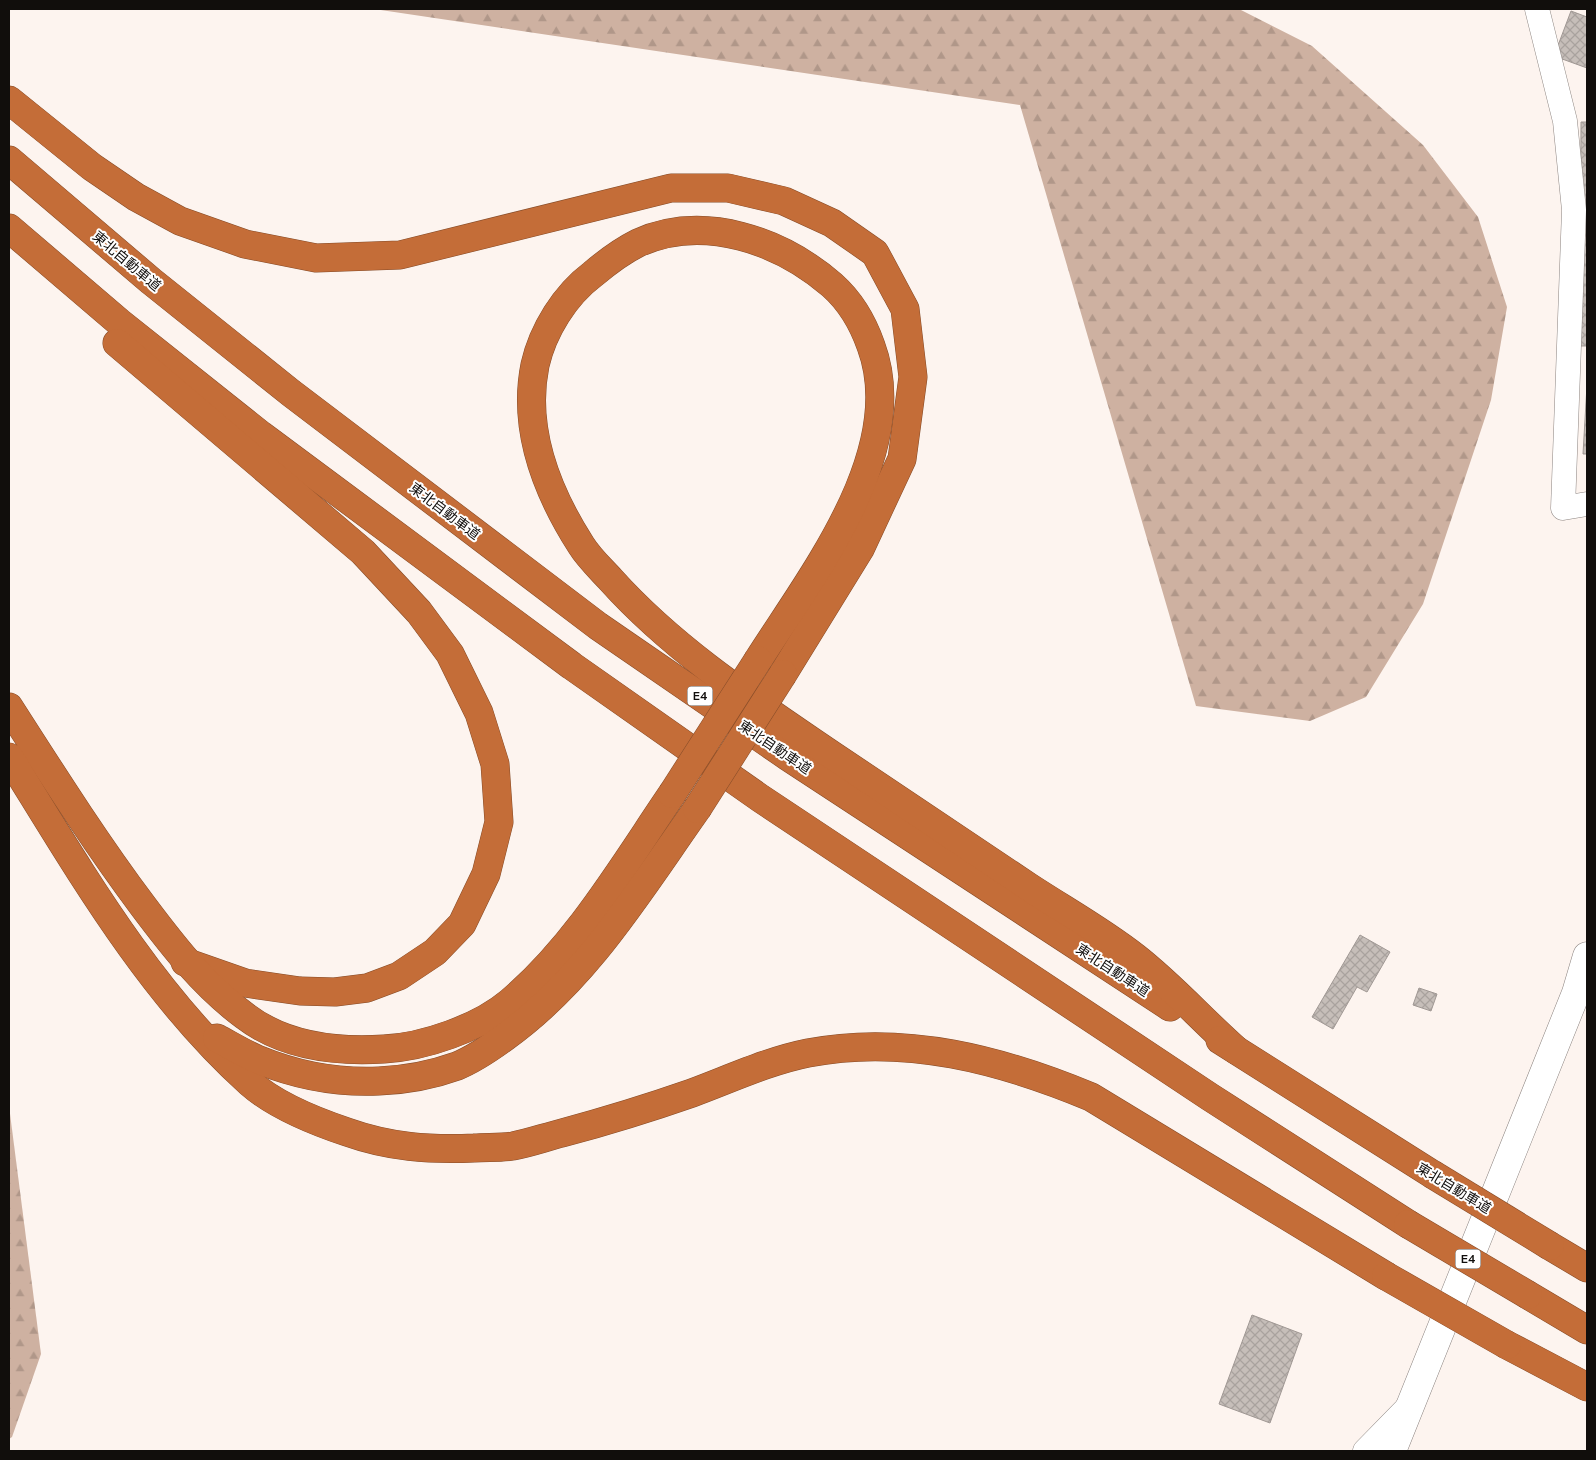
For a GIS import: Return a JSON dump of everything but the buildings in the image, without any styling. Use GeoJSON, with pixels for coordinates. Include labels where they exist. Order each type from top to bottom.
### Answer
{"type":"FeatureCollection","features":[{"type":"Feature","properties":{"kind":"highway"},"geometry":{"type":"LineString","coordinates":[[9,100],[92,167],[136,197],[180,221],[245,244],[316,258],[400,255],[671,188],[728,188],[784,201],[832,223],[875,253],[905,309],[913,378],[902,459],[860,549],[783,674],[696,809],[610,933],[566,984],[529,1020],[485,1052],[458,1066],[400,1080],[338,1081],[309,1075],[257,1059],[195,1027]]}},
{"type":"Feature","properties":{"kind":"highway","name":"東北自動車道"},"geometry":{"type":"LineString","coordinates":[[9,160],[151,281],[291,393],[598,626],[803,766],[1236,1050],[1432,1174],[1587,1268]]}},
{"type":"Feature","properties":{"kind":"highway"},"geometry":{"type":"LineString","coordinates":[[9,230],[107,335],[363,552],[419,612],[450,654],[479,713],[494,764],[499,822],[486,874],[462,924],[434,952],[399,976],[368,988],[335,992],[300,991],[245,983],[185,962]]}},
{"type":"Feature","properties":{"kind":"highway","name":"E4"},"geometry":{"type":"LineString","coordinates":[[9,230],[119,322],[261,435],[572,666],[760,798],[1210,1097],[1408,1224],[1587,1330]]}},
{"type":"Feature","properties":{"kind":"highway"},"geometry":{"type":"LineString","coordinates":[[9,707],[108,860],[185,962],[246,1018],[276,1034],[349,1051],[393,1048],[432,1042],[473,1024],[508,1004],[540,975],[590,914],[672,794],[758,660],[821,560],[859,491],[876,446],[881,403],[878,364],[863,325],[840,292],[810,266],[773,248],[736,234],[704,230],[672,234],[640,242],[607,262],[583,281],[558,312],[546,333],[535,364],[532,404],[535,441],[551,492],[583,549],[628,599],[686,653],[800,733],[1135,957],[1236,1050]]}},
{"type":"Feature","properties":{"kind":"highway"},"geometry":{"type":"LineString","coordinates":[[9,757],[132,949],[195,1027],[252,1085],[307,1119],[380,1143],[442,1149],[511,1146],[636,1113],[771,1064],[807,1053],[846,1048],[886,1047],[930,1050],[968,1056],[1049,1080],[1091,1098],[1386,1276],[1507,1345],[1587,1386]]}},
{"type":"Feature","properties":{"kind":"street"},"geometry":{"type":"LineString","coordinates":[[1537,9],[1565,121],[1574,210],[1563,508],[1587,504]]}},
{"type":"Feature","properties":{"kind":"street"},"geometry":{"type":"LineString","coordinates":[[1392,1451],[1576,993],[1587,956]]}},
{"type":"Feature","properties":{"kind":"street"},"geometry":{"type":"LineString","coordinates":[[1364,1451],[1412,1403]]}},
{"type":"Feature","properties":{"kind":"green space"},"geometry":{"type":"Polygon","coordinates":[[[374,9],[1239,9],[1312,46],[1423,145],[1478,217],[1507,307],[1491,400],[1423,604],[1366,697],[1310,721],[1196,706],[1020,105],[374,9]]]}},
{"type":"Feature","properties":{"kind":"green space"},"geometry":{"type":"Polygon","coordinates":[[[9,1106],[41,1354],[12,1437],[9,1439],[9,1106]]]}}]}
